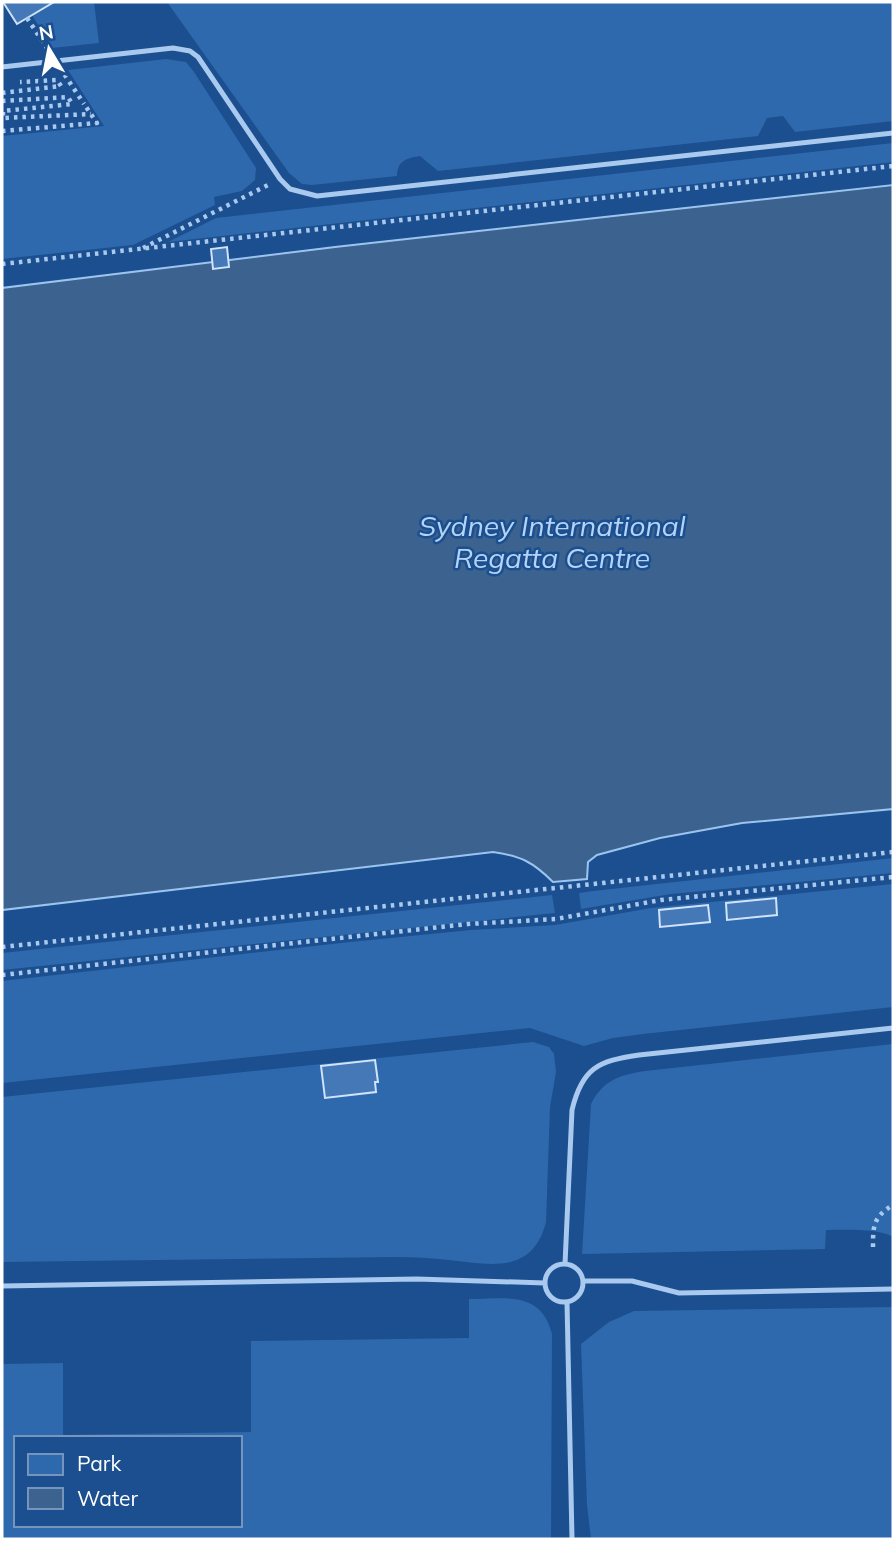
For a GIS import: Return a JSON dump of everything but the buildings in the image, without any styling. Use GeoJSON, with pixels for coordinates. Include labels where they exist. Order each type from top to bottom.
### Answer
{"type":"FeatureCollection","features":[{"type":"Feature","properties":{"kind":"lane"},"geometry":{"type":"LineString","coordinates":[[2,67],[173,48],[190,51],[198,57],[280,179],[290,189],[317,196],[893,133]]}},
{"type":"Feature","properties":{"kind":"lane"},"geometry":{"type":"LineString","coordinates":[[565,1264],[572,1111],[579,1086],[593,1068],[603,1062],[639,1055],[893,1028]]}},
{"type":"Feature","properties":{"kind":"lane"},"geometry":{"type":"LineString","coordinates":[[565,1264],[579,1271],[584,1281],[581,1293],[567,1302],[549,1295],[545,1283],[551,1269],[565,1264]]}},
{"type":"Feature","properties":{"kind":"lane"},"geometry":{"type":"LineString","coordinates":[[2,1286],[417,1279],[545,1283]]}},
{"type":"Feature","properties":{"kind":"lane"},"geometry":{"type":"LineString","coordinates":[[584,1281],[632,1281],[679,1293],[893,1289]]}},
{"type":"Feature","properties":{"kind":"lane"},"geometry":{"type":"LineString","coordinates":[[567,1302],[572,1539]]}},
{"type":"Feature","properties":{"kind":"path"},"geometry":{"type":"LineString","coordinates":[[2,131],[97,123],[27,18]]}},
{"type":"Feature","properties":{"kind":"path"},"geometry":{"type":"LineString","coordinates":[[2,93],[61,86],[57,80],[16,82]]}},
{"type":"Feature","properties":{"kind":"path"},"geometry":{"type":"LineString","coordinates":[[2,101],[68,97],[72,104],[3,111],[3,118],[91,114]]}},
{"type":"Feature","properties":{"kind":"path"},"geometry":{"type":"LineString","coordinates":[[2,264],[893,166]]}},
{"type":"Feature","properties":{"kind":"path"},"geometry":{"type":"LineString","coordinates":[[138,250],[280,179]]}},
{"type":"Feature","properties":{"kind":"path"},"geometry":{"type":"LineString","coordinates":[[2,947],[893,852]]}},
{"type":"Feature","properties":{"kind":"path"},"geometry":{"type":"LineString","coordinates":[[2,975],[468,924],[556,919],[660,900],[893,877]]}},
{"type":"Feature","properties":{"kind":"path"},"geometry":{"type":"LineString","coordinates":[[873,1247],[873,1228],[877,1217],[893,1205]]}},
{"type":"Feature","properties":{"kind":"green space"},"geometry":{"type":"Polygon","coordinates":[[[54,2],[94,2],[99,43],[52,48],[32,15],[54,2]]]}},
{"type":"Feature","properties":{"kind":"green space"},"geometry":{"type":"Polygon","coordinates":[[[167,2],[893,2],[893,121],[795,132],[783,116],[767,118],[758,136],[438,171],[420,156],[404,161],[397,176],[302,184],[289,173],[167,2]]]}},
{"type":"Feature","properties":{"kind":"green space"},"geometry":{"type":"Polygon","coordinates":[[[166,59],[186,62],[194,72],[256,168],[255,180],[242,191],[214,197],[215,205],[133,245],[2,259],[2,136],[104,126],[68,70],[166,59]]]}},
{"type":"Feature","properties":{"kind":"green space"},"geometry":{"type":"Polygon","coordinates":[[[893,143],[893,162],[168,242],[216,218],[893,143]]]}},
{"type":"Feature","properties":{"kind":"green space"},"geometry":{"type":"Polygon","coordinates":[[[893,858],[893,873],[671,894],[581,909],[579,893],[893,858]]]}},
{"type":"Feature","properties":{"kind":"green space"},"geometry":{"type":"Polygon","coordinates":[[[893,884],[893,1007],[643,1034],[584,1046],[530,1028],[2,1083],[2,981],[350,942],[555,925],[651,908],[893,884]]]}},
{"type":"Feature","properties":{"kind":"green space"},"geometry":{"type":"Polygon","coordinates":[[[552,895],[555,913],[2,970],[2,953],[552,895]]]}},
{"type":"Feature","properties":{"kind":"green space"},"geometry":{"type":"Polygon","coordinates":[[[533,1042],[549,1047],[554,1054],[556,1072],[550,1107],[546,1222],[540,1239],[531,1251],[521,1258],[495,1264],[395,1257],[2,1262],[2,1097],[533,1042]]]}},
{"type":"Feature","properties":{"kind":"green space"},"geometry":{"type":"Polygon","coordinates":[[[893,1044],[893,1237],[870,1231],[826,1230],[825,1249],[582,1254],[591,1104],[607,1084],[628,1074],[645,1071],[893,1044]]]}},
{"type":"Feature","properties":{"kind":"green space"},"geometry":{"type":"Polygon","coordinates":[[[508,1298],[530,1304],[547,1320],[552,1334],[551,1539],[2,1539],[2,1364],[63,1363],[63,1435],[251,1432],[251,1341],[469,1338],[469,1299],[508,1298]]]}},
{"type":"Feature","properties":{"kind":"green space"},"geometry":{"type":"Polygon","coordinates":[[[893,1307],[893,1539],[591,1539],[587,1505],[581,1344],[609,1322],[634,1311],[893,1307]]]}},
{"type":"Feature","properties":{"kind":"water","name":"Sydney International Regatta Centre"},"geometry":{"type":"Polygon","coordinates":[[[893,185],[893,809],[742,823],[660,838],[597,855],[588,862],[587,879],[553,882],[526,861],[493,852],[2,910],[2,288],[335,247],[893,185]]]}}]}
